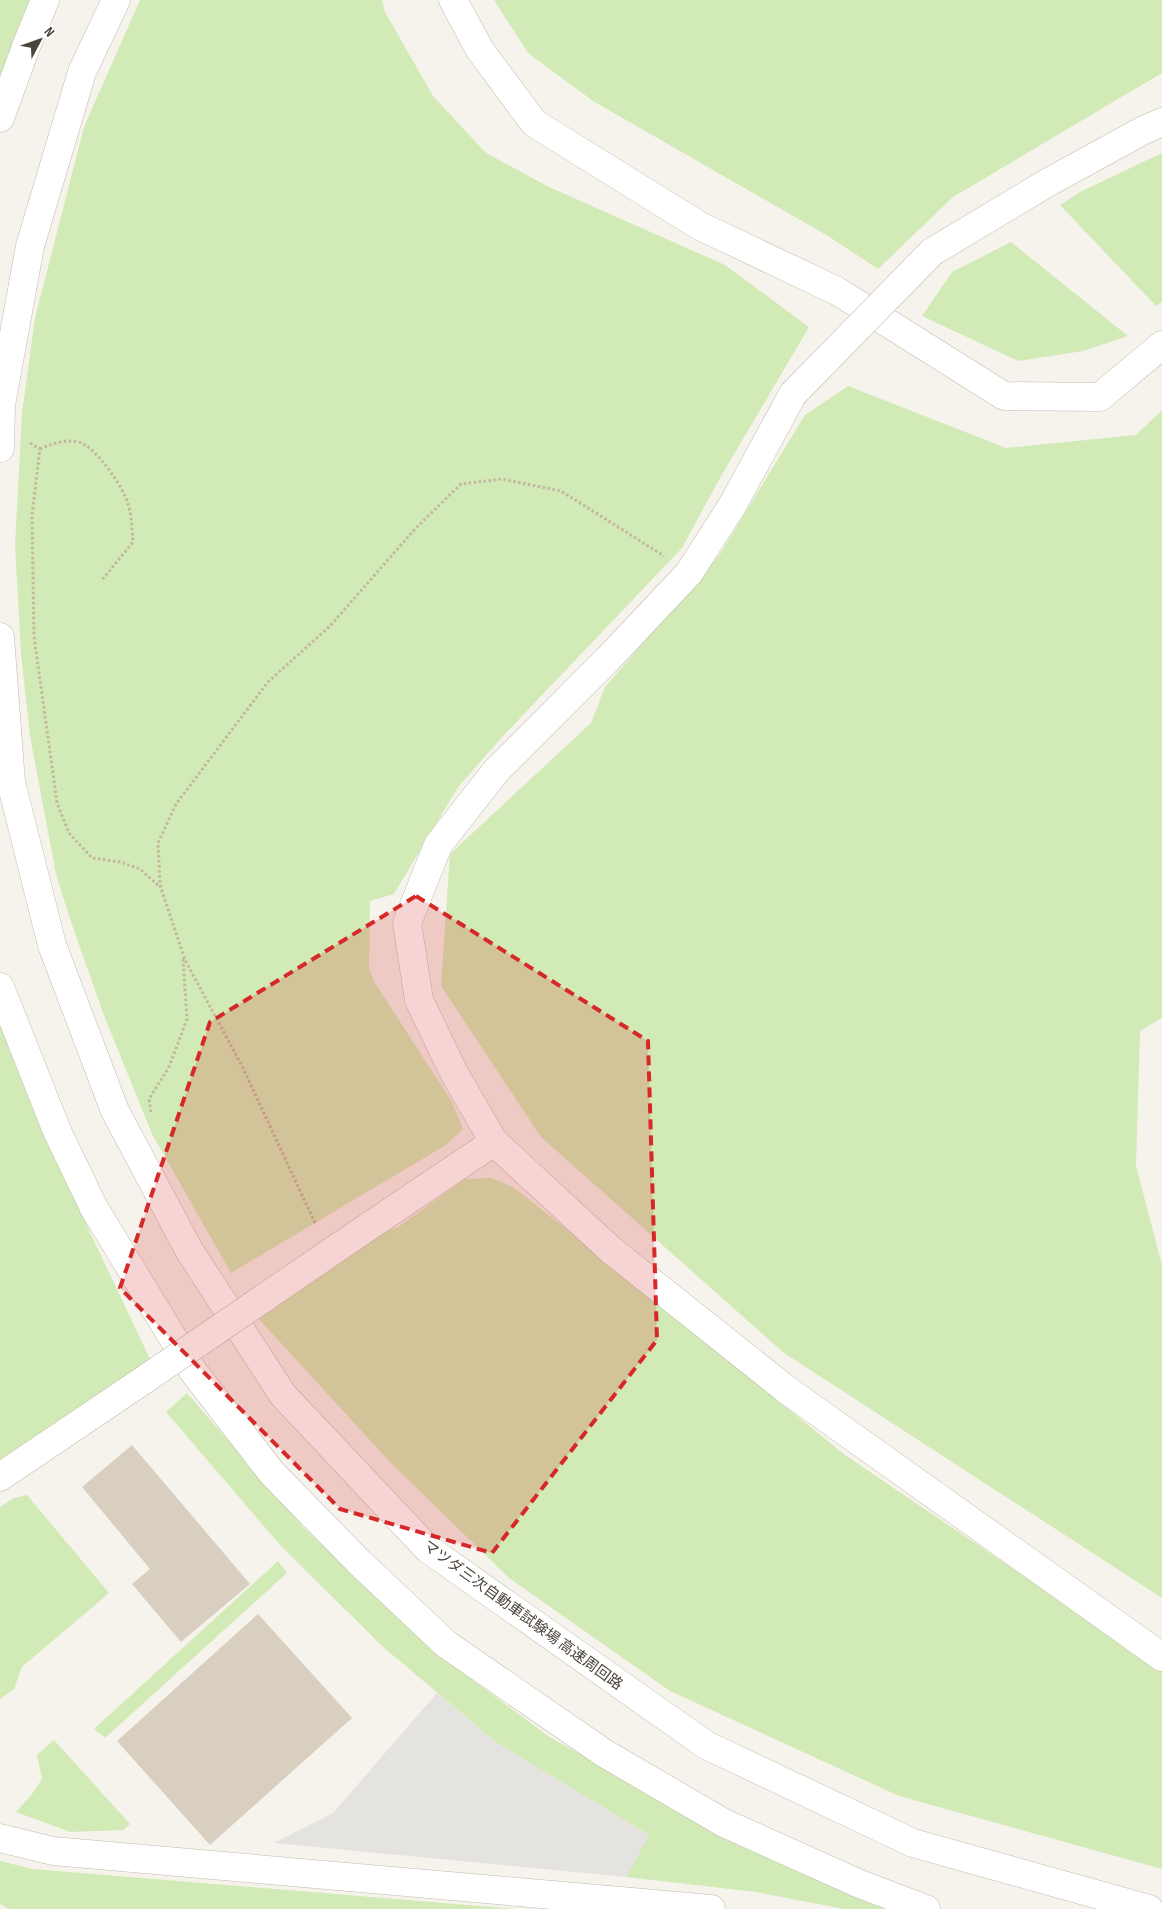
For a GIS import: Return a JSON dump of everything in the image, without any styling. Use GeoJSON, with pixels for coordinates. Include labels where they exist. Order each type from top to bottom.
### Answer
{"type":"FeatureCollection","features":[{"type":"Feature","properties":{"kind":"lane"},"geometry":{"type":"LineString","coordinates":[[0,118],[45,0]]}},
{"type":"Feature","properties":{"kind":"lane"},"geometry":{"type":"LineString","coordinates":[[0,438],[1,405],[30,246],[82,72],[116,0]]}},
{"type":"Feature","properties":{"kind":"lane"},"geometry":{"type":"LineString","coordinates":[[453,0],[480,50],[534,123],[700,226],[837,291],[1004,396],[1100,397],[1162,345]]}},
{"type":"Feature","properties":{"kind":"lane"},"geometry":{"type":"LineString","coordinates":[[1162,122],[1046,183],[932,252],[793,394],[732,506],[689,573],[607,660],[496,771],[438,845],[407,923],[419,1000],[454,1073],[494,1142],[611,1250],[787,1390],[1162,1657]]}},
{"type":"Feature","properties":{"kind":"lane","name":"マツダ三次自動車試験場 高速周回路"},"geometry":{"type":"LineString","coordinates":[[0,637],[11,782],[52,945],[115,1110],[189,1250],[284,1395],[428,1549],[706,1745],[913,1843],[1149,1909]]}},
{"type":"Feature","properties":{"kind":"lane"},"geometry":{"type":"LineString","coordinates":[[0,988],[57,1131],[94,1208],[193,1371],[272,1473],[358,1560],[446,1644],[604,1754],[724,1822],[860,1884],[926,1909]]}},
{"type":"Feature","properties":{"kind":"lane"},"geometry":{"type":"LineString","coordinates":[[0,1477],[494,1142]]}},
{"type":"Feature","properties":{"kind":"lane"},"geometry":{"type":"LineString","coordinates":[[0,1838],[53,1851],[711,1909]]}},
{"type":"Feature","properties":{"kind":"path"},"geometry":{"type":"LineString","coordinates":[[0,438],[40,449],[56,442],[79,442],[100,458],[128,503],[133,542],[102,580]]}},
{"type":"Feature","properties":{"kind":"path"},"geometry":{"type":"LineString","coordinates":[[40,449],[32,515],[34,636],[57,802],[69,833],[92,858],[120,862],[140,869],[161,887]]}},
{"type":"Feature","properties":{"kind":"path"},"geometry":{"type":"LineString","coordinates":[[315,1223],[243,1068],[183,952],[161,887],[158,842],[176,804],[268,682],[330,626],[415,529],[461,484],[502,479],[560,491],[689,573]]}},
{"type":"Feature","properties":{"kind":"path"},"geometry":{"type":"LineString","coordinates":[[152,1116],[149,1099],[169,1067],[187,1019],[183,952]]}},
{"type":"Feature","properties":{"kind":"highlighted area"},"geometry":{"type":"Polygon","coordinates":[[[416,896],[648,1041],[657,1340],[492,1553],[340,1509],[120,1288],[210,1022],[416,896]]]}},
{"type":"Feature","properties":{"kind":"green space"},"geometry":{"type":"Polygon","coordinates":[[[0,0],[35,0],[0,81],[0,0]]]}},
{"type":"Feature","properties":{"kind":"green space"},"geometry":{"type":"Polygon","coordinates":[[[140,0],[382,0],[385,12],[433,96],[486,153],[549,187],[725,265],[809,327],[720,478],[682,548],[503,736],[458,787],[394,894],[370,901],[369,969],[375,983],[452,1102],[463,1129],[446,1145],[231,1273],[152,1134],[103,1013],[69,916],[56,874],[30,736],[21,653],[15,545],[22,413],[35,318],[84,127],[140,0]]]}},
{"type":"Feature","properties":{"kind":"green space"},"geometry":{"type":"Polygon","coordinates":[[[494,0],[1162,0],[1162,73],[953,197],[878,269],[828,236],[593,101],[528,53],[494,0]]]}},
{"type":"Feature","properties":{"kind":"green space"},"geometry":{"type":"Polygon","coordinates":[[[1162,153],[1162,302],[1156,306],[1060,205],[1082,191],[1162,153]]]}},
{"type":"Feature","properties":{"kind":"green space"},"geometry":{"type":"Polygon","coordinates":[[[1011,242],[1128,336],[1083,351],[1018,361],[922,316],[952,272],[1011,242]]]}},
{"type":"Feature","properties":{"kind":"green space"},"geometry":{"type":"Polygon","coordinates":[[[848,386],[1006,448],[1136,435],[1162,410],[1162,1018],[1140,1031],[1136,1166],[1162,1265],[1162,1598],[784,1353],[541,1137],[441,986],[450,854],[591,723],[605,687],[720,554],[805,415],[848,386]]]}},
{"type":"Feature","properties":{"kind":"green space"},"geometry":{"type":"Polygon","coordinates":[[[0,1022],[9,1050],[87,1226],[150,1359],[0,1461],[0,1022]]]}},
{"type":"Feature","properties":{"kind":"green space"},"geometry":{"type":"Polygon","coordinates":[[[491,1178],[513,1187],[845,1455],[1162,1670],[1162,1869],[899,1796],[670,1691],[509,1578],[390,1462],[257,1317],[364,1239],[398,1227],[465,1179],[491,1178]]]}},
{"type":"Feature","properties":{"kind":"green space"},"geometry":{"type":"Polygon","coordinates":[[[187,1393],[304,1528],[443,1658],[548,1736],[752,1851],[905,1909],[844,1909],[756,1892],[626,1877],[649,1835],[497,1743],[382,1646],[280,1545],[166,1412],[187,1393]]]}},
{"type":"Feature","properties":{"kind":"green space"},"geometry":{"type":"Polygon","coordinates":[[[27,1495],[109,1593],[22,1667],[14,1689],[0,1699],[0,1507],[14,1498],[27,1495]]]}},
{"type":"Feature","properties":{"kind":"green space"},"geometry":{"type":"Polygon","coordinates":[[[278,1561],[287,1573],[105,1738],[94,1729],[278,1561]]]}},
{"type":"Feature","properties":{"kind":"green space"},"geometry":{"type":"Polygon","coordinates":[[[54,1740],[130,1824],[123,1830],[70,1832],[16,1812],[42,1779],[37,1755],[54,1740]]]}},
{"type":"Feature","properties":{"kind":"green space"},"geometry":{"type":"Polygon","coordinates":[[[0,1861],[33,1869],[516,1909],[9,1909],[0,1904],[0,1861]]]}},
{"type":"Feature","properties":{"kind":"shaded area"},"geometry":{"type":"Polygon","coordinates":[[[437,1693],[497,1743],[649,1835],[626,1877],[274,1843],[333,1813],[437,1693]]]}},
{"type":"Feature","properties":{"kind":"building"},"geometry":{"type":"Polygon","coordinates":[[[132,1445],[250,1584],[181,1642],[132,1584],[150,1569],[82,1487],[132,1445]]]}},
{"type":"Feature","properties":{"kind":"building"},"geometry":{"type":"Polygon","coordinates":[[[258,1614],[352,1718],[210,1845],[117,1741],[258,1614]]]}}]}
